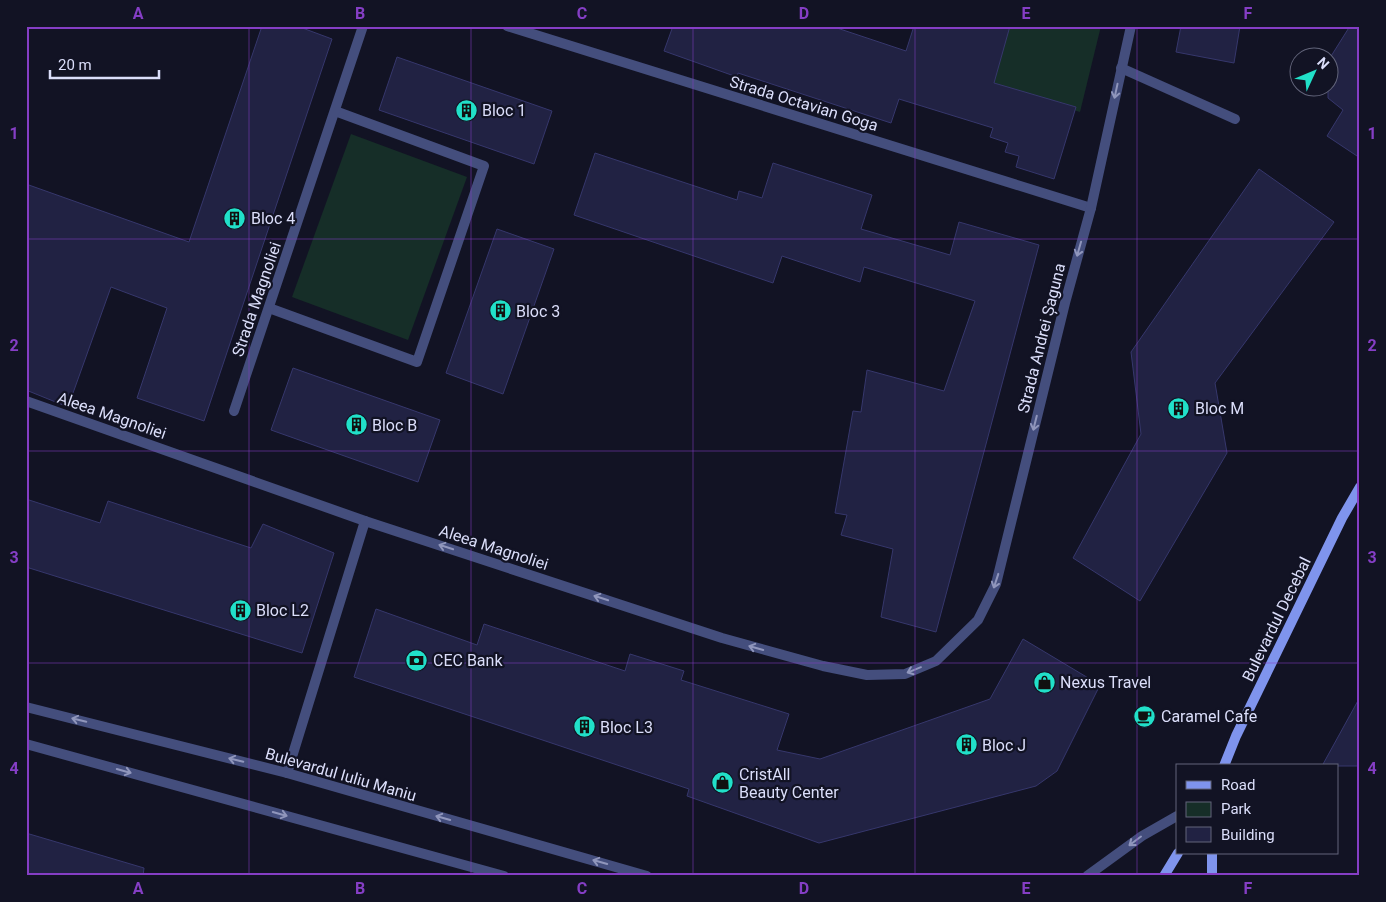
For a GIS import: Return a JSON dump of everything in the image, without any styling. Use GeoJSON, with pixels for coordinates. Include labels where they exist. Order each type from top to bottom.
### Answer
{"type":"FeatureCollection","features":[{"type":"Feature","properties":{"kind":"main road","name":"Bulevardul Decebal"},"geometry":{"type":"LineString","coordinates":[[1225,764],[1236,736],[1342,518],[1360,487]]}},
{"type":"Feature","properties":{"kind":"main road"},"geometry":{"type":"LineString","coordinates":[[1164,876],[1177,854]]}},
{"type":"Feature","properties":{"kind":"main road"},"geometry":{"type":"LineString","coordinates":[[1212,854],[1212,876]]}},
{"type":"Feature","properties":{"kind":"street","name":"Strada Magnoliei"},"geometry":{"type":"LineString","coordinates":[[234,411],[363,26]]}},
{"type":"Feature","properties":{"kind":"street","name":"Strada Octavian Goga"},"geometry":{"type":"LineString","coordinates":[[507,26],[1091,208]]}},
{"type":"Feature","properties":{"kind":"street","name":"Strada Andrei Șaguna"},"geometry":{"type":"LineString","coordinates":[[954,644],[978,620],[996,584],[1064,303],[1091,208],[1131,26]]}},
{"type":"Feature","properties":{"kind":"street"},"geometry":{"type":"LineString","coordinates":[[1121,68],[1235,119]]}},
{"type":"Feature","properties":{"kind":"street"},"geometry":{"type":"LineString","coordinates":[[269,308],[417,362],[484,166],[335,111]]}},
{"type":"Feature","properties":{"kind":"street","name":"Aleea Magnoliei"},"geometry":{"type":"LineString","coordinates":[[26,400],[365,521],[722,638],[822,666],[867,675],[904,674],[936,661],[954,644]]}},
{"type":"Feature","properties":{"kind":"street"},"geometry":{"type":"LineString","coordinates":[[287,773],[365,521]]}},
{"type":"Feature","properties":{"kind":"street","name":"Bulevardul Iuliu Maniu"},"geometry":{"type":"LineString","coordinates":[[26,707],[287,773],[647,876]]}},
{"type":"Feature","properties":{"kind":"street"},"geometry":{"type":"LineString","coordinates":[[26,744],[504,876]]}},
{"type":"Feature","properties":{"kind":"street"},"geometry":{"type":"LineString","coordinates":[[1087,876],[1142,836],[1176,817]]}},
{"type":"Feature","properties":{"kind":"green space"},"geometry":{"type":"Polygon","coordinates":[[[1002,26],[1101,26],[1080,112],[986,84],[1002,26]]]}},
{"type":"Feature","properties":{"kind":"green space"},"geometry":{"type":"Polygon","coordinates":[[[351,134],[467,177],[408,340],[292,297],[351,134]]]}},
{"type":"Feature","properties":{"kind":"building"},"geometry":{"type":"Polygon","coordinates":[[[262,26],[297,26],[332,39],[204,421],[137,398],[167,308],[111,287],[68,407],[26,390],[26,184],[189,242],[262,26]]]}},
{"type":"Feature","properties":{"kind":"building"},"geometry":{"type":"Polygon","coordinates":[[[673,26],[831,26],[906,51],[914,26],[1010,26],[994,83],[1076,107],[1054,179],[1016,167],[1019,156],[1005,152],[1008,143],[990,137],[993,128],[899,99],[891,123],[738,73],[737,77],[664,51],[673,26]]]}},
{"type":"Feature","properties":{"kind":"building"},"geometry":{"type":"Polygon","coordinates":[[[1181,26],[1240,26],[1234,63],[1176,52],[1181,26]]]}},
{"type":"Feature","properties":{"kind":"building"},"geometry":{"type":"Polygon","coordinates":[[[1350,26],[1360,26],[1360,158],[1327,136],[1343,110],[1328,98],[1338,98],[1338,48],[1336,48],[1350,26]]]}},
{"type":"Feature","properties":{"kind":"building","name":"Bloc 1"},"geometry":{"type":"Polygon","coordinates":[[[397,57],[552,111],[534,164],[379,110],[397,57]]]}},
{"type":"Feature","properties":{"kind":"building"},"geometry":{"type":"Polygon","coordinates":[[[595,153],[737,200],[739,191],[762,198],[773,163],[872,195],[861,229],[950,255],[959,222],[1039,245],[936,632],[881,617],[893,549],[841,535],[847,515],[835,513],[853,411],[861,412],[867,370],[944,391],[975,301],[864,267],[860,282],[782,256],[773,283],[574,215],[595,153]]]}},
{"type":"Feature","properties":{"kind":"building","name":"Bloc M"},"geometry":{"type":"Polygon","coordinates":[[[1259,169],[1334,222],[1215,383],[1227,453],[1140,601],[1073,558],[1141,434],[1131,352],[1259,169]]]}},
{"type":"Feature","properties":{"kind":"building","name":"Bloc 3"},"geometry":{"type":"Polygon","coordinates":[[[497,229],[554,249],[503,394],[446,373],[497,229]]]}},
{"type":"Feature","properties":{"kind":"building","name":"Bloc B"},"geometry":{"type":"Polygon","coordinates":[[[293,368],[440,420],[418,482],[271,430],[293,368]]]}},
{"type":"Feature","properties":{"kind":"building","name":"Bloc L2"},"geometry":{"type":"Polygon","coordinates":[[[26,499],[100,523],[108,501],[251,548],[263,524],[334,553],[302,653],[26,567],[26,499]]]}},
{"type":"Feature","properties":{"kind":"building"},"geometry":{"type":"Polygon","coordinates":[[[376,609],[477,645],[484,624],[625,671],[630,654],[684,671],[681,680],[789,714],[777,750],[820,759],[990,699],[1023,639],[1100,685],[1057,771],[1036,786],[819,843],[687,796],[689,789],[354,677],[376,609]]]}},
{"type":"Feature","properties":{"kind":"building"},"geometry":{"type":"Polygon","coordinates":[[[1360,697],[1360,766],[1323,764],[1360,697]]]}},
{"type":"Feature","properties":{"kind":"building"},"geometry":{"type":"Polygon","coordinates":[[[26,833],[144,868],[143,876],[26,876],[26,833]]]}},
{"type":"Feature","properties":{"kind":"place","name":"Bloc 1"},"geometry":{"type":"Point","coordinates":[466,110]}},
{"type":"Feature","properties":{"kind":"place","name":"Bloc 4"},"geometry":{"type":"Point","coordinates":[235,218]}},
{"type":"Feature","properties":{"kind":"place","name":"Bloc 3"},"geometry":{"type":"Point","coordinates":[500,311]}},
{"type":"Feature","properties":{"kind":"place","name":"Bloc M"},"geometry":{"type":"Point","coordinates":[1179,408]}},
{"type":"Feature","properties":{"kind":"place","name":"Bloc B"},"geometry":{"type":"Point","coordinates":[356,425]}},
{"type":"Feature","properties":{"kind":"place","name":"Bloc L2"},"geometry":{"type":"Point","coordinates":[240,610]}},
{"type":"Feature","properties":{"kind":"place","name":"CEC Bank"},"geometry":{"type":"Point","coordinates":[417,660]}},
{"type":"Feature","properties":{"kind":"place","name":"Nexus Travel"},"geometry":{"type":"Point","coordinates":[1044,682]}},
{"type":"Feature","properties":{"kind":"place","name":"Caramel Cafe"},"geometry":{"type":"Point","coordinates":[1145,716]}},
{"type":"Feature","properties":{"kind":"place","name":"Bloc L3"},"geometry":{"type":"Point","coordinates":[584,727]}},
{"type":"Feature","properties":{"kind":"place","name":"Bloc J"},"geometry":{"type":"Point","coordinates":[966,745]}},
{"type":"Feature","properties":{"kind":"place","name":"CristAll Beauty Center"},"geometry":{"type":"Point","coordinates":[723,783]}}]}
